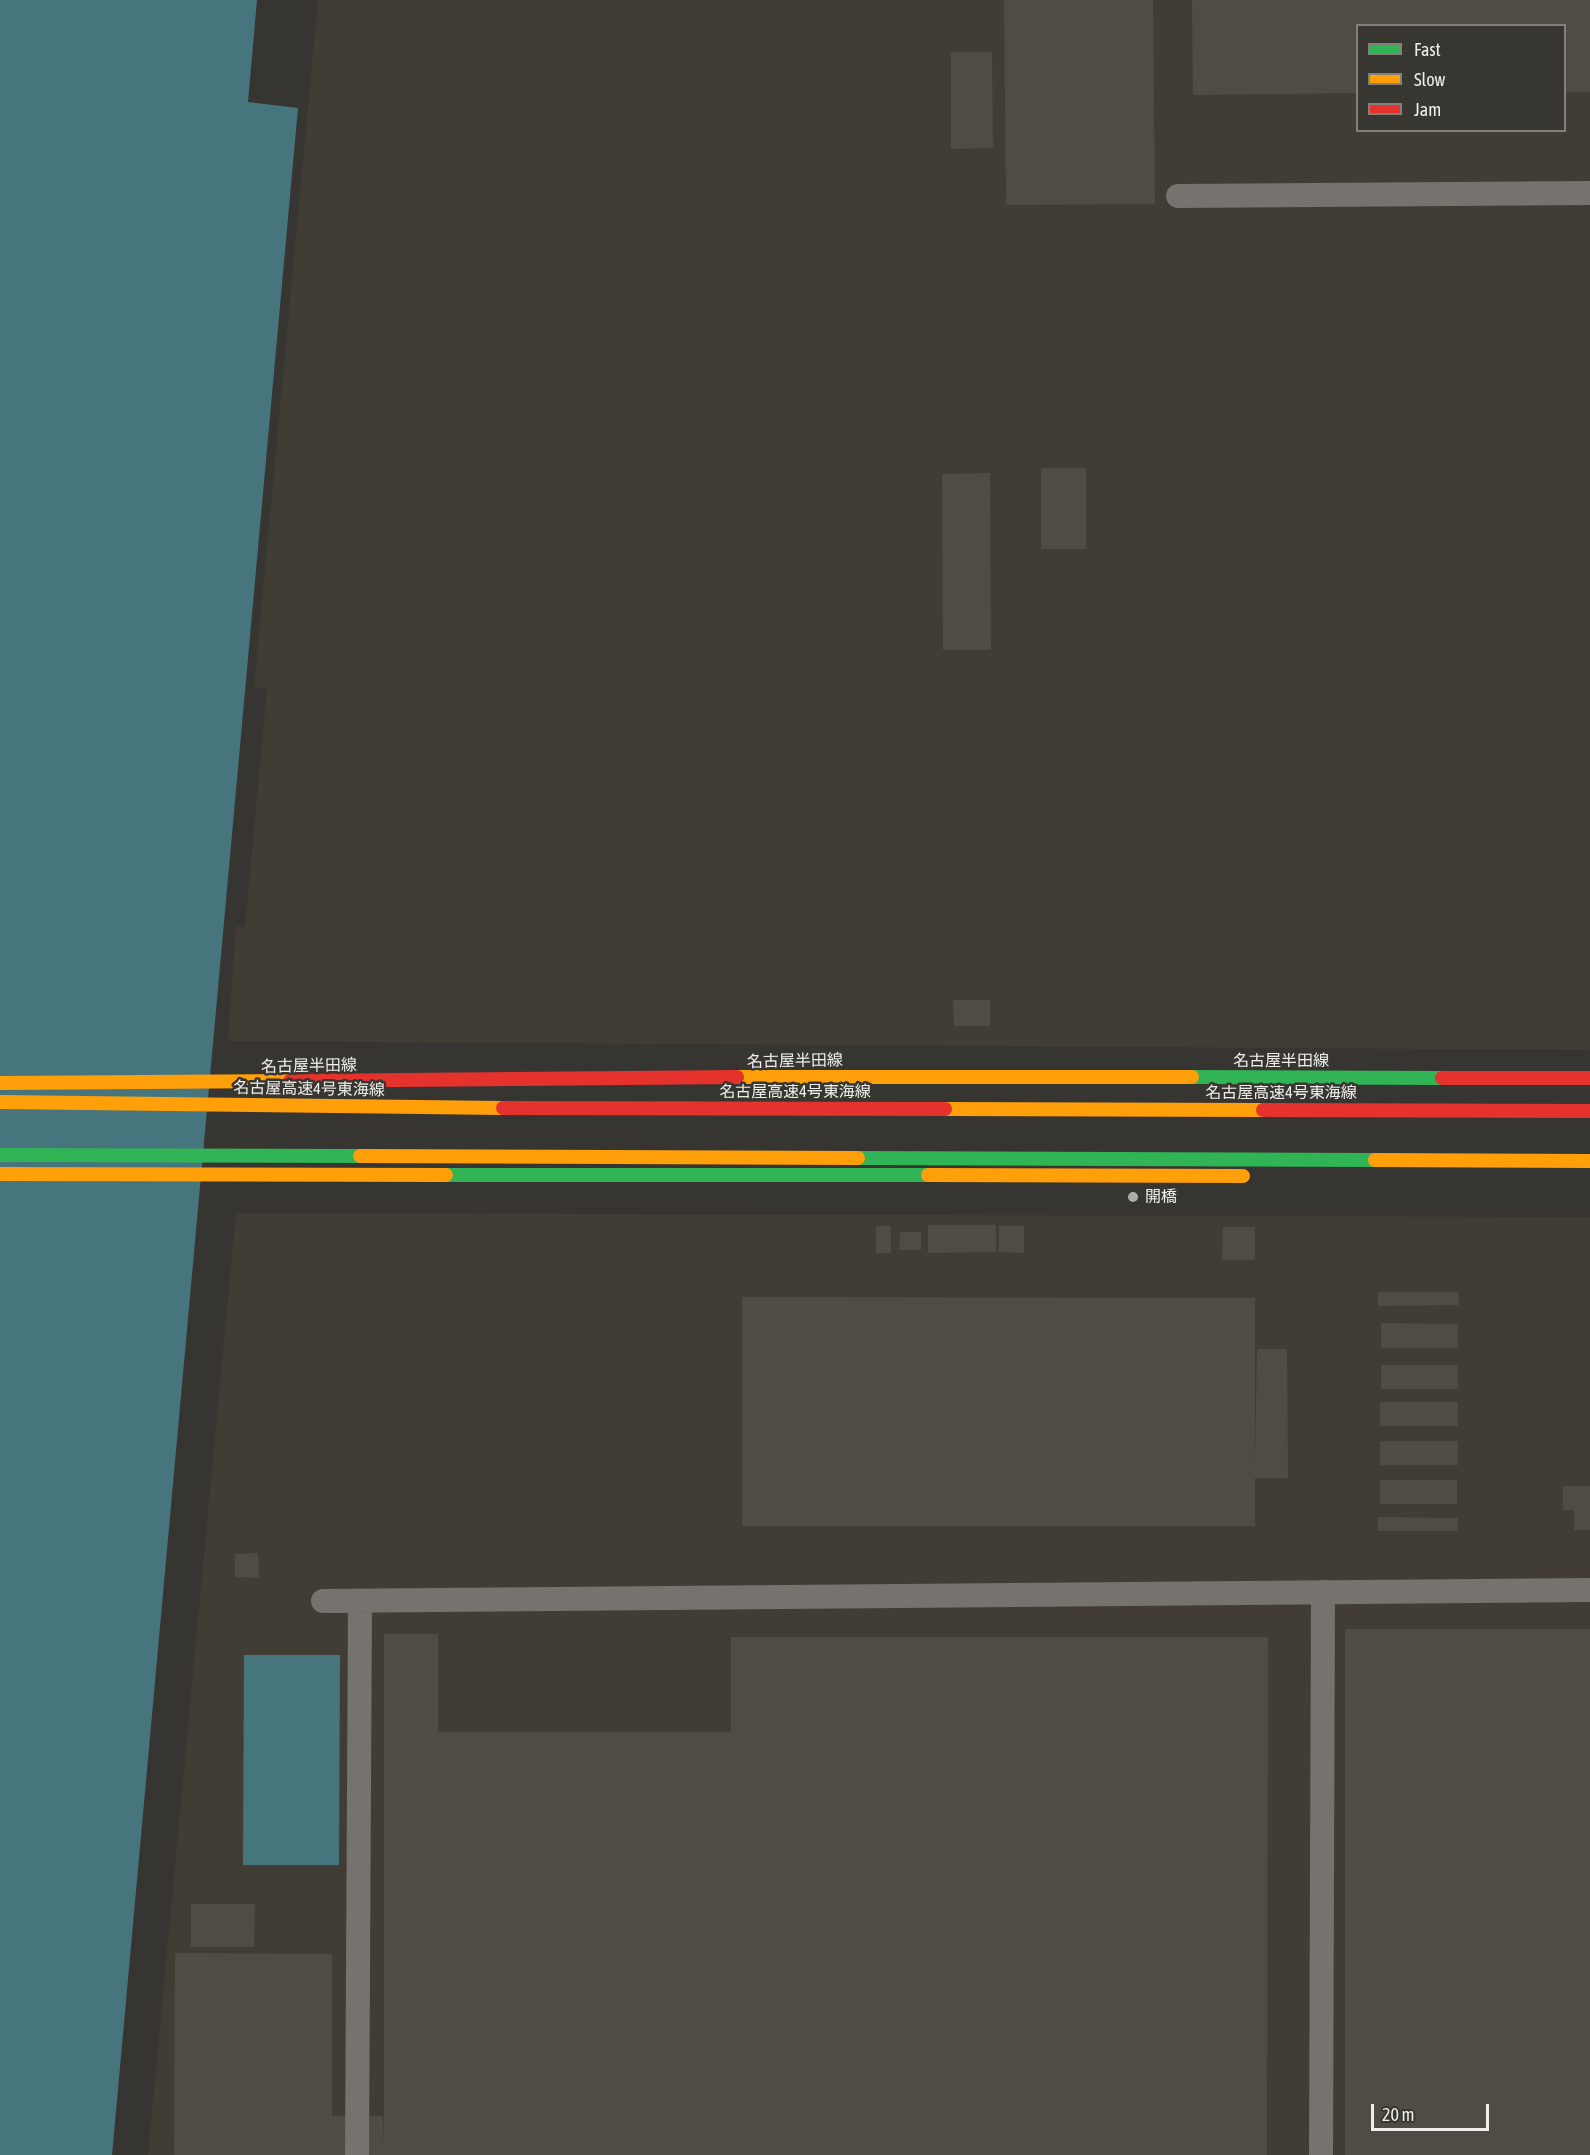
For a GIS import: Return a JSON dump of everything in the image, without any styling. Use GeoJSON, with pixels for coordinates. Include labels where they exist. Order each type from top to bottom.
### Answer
{"type":"FeatureCollection","features":[{"type":"Feature","properties":{"kind":"main road","name":"名古屋半田線"},"geometry":{"type":"LineString","coordinates":[[0,1083],[212,1084],[922,1076],[1590,1078]]}},
{"type":"Feature","properties":{"kind":"main road","name":"名古屋高速4号東海線"},"geometry":{"type":"LineString","coordinates":[[0,1102],[485,1108],[1590,1111]]}},
{"type":"Feature","properties":{"kind":"main road"},"geometry":{"type":"LineString","coordinates":[[0,1155],[1590,1161]]}},
{"type":"Feature","properties":{"kind":"main road"},"geometry":{"type":"LineString","coordinates":[[0,1174],[1256,1176]]}},
{"type":"Feature","properties":{"kind":"lane"},"geometry":{"type":"LineString","coordinates":[[1178,196],[1590,193]]}},
{"type":"Feature","properties":{"kind":"lane"},"geometry":{"type":"LineString","coordinates":[[323,1601],[1590,1590]]}},
{"type":"Feature","properties":{"kind":"lane"},"geometry":{"type":"LineString","coordinates":[[1321,2155],[1323,1592]]}},
{"type":"Feature","properties":{"kind":"lane"},"geometry":{"type":"LineString","coordinates":[[357,2155],[360,1601]]}},
{"type":"Feature","properties":{"kind":"shaded area"},"geometry":{"type":"Polygon","coordinates":[[[318,0],[1590,0],[1590,1050],[228,1041],[236,926],[245,927],[267,689],[254,687],[318,0]]]}},
{"type":"Feature","properties":{"kind":"shaded area"},"geometry":{"type":"Polygon","coordinates":[[[236,1213],[1590,1217],[1590,2155],[148,2155],[236,1213]]]}},
{"type":"Feature","properties":{"kind":"water"},"geometry":{"type":"Polygon","coordinates":[[[0,0],[257,0],[248,102],[298,108],[112,2155],[0,2155],[0,0]]]}},
{"type":"Feature","properties":{"kind":"water"},"geometry":{"type":"Polygon","coordinates":[[[244,1655],[340,1655],[339,1865],[243,1865],[244,1655]]]}},
{"type":"Feature","properties":{"kind":"building"},"geometry":{"type":"Polygon","coordinates":[[[1004,0],[1153,0],[1155,204],[1006,205],[1004,0]]]}},
{"type":"Feature","properties":{"kind":"building"},"geometry":{"type":"Polygon","coordinates":[[[1192,0],[1590,0],[1590,92],[1566,92],[1566,24],[1356,24],[1356,93],[1193,95],[1192,0]]]}},
{"type":"Feature","properties":{"kind":"building"},"geometry":{"type":"Polygon","coordinates":[[[951,52],[992,52],[993,148],[951,149],[951,52]]]}},
{"type":"Feature","properties":{"kind":"building"},"geometry":{"type":"Polygon","coordinates":[[[1041,468],[1086,468],[1086,549],[1041,549],[1041,468]]]}},
{"type":"Feature","properties":{"kind":"building"},"geometry":{"type":"Polygon","coordinates":[[[990,473],[991,650],[943,650],[942,474],[990,473]]]}},
{"type":"Feature","properties":{"kind":"building"},"geometry":{"type":"Polygon","coordinates":[[[953,1000],[990,1000],[990,1026],[954,1026],[953,1000]]]}},
{"type":"Feature","properties":{"kind":"building"},"geometry":{"type":"Polygon","coordinates":[[[928,1225],[996,1225],[996,1252],[928,1253],[928,1225]]]}},
{"type":"Feature","properties":{"kind":"building"},"geometry":{"type":"Polygon","coordinates":[[[876,1226],[891,1226],[891,1253],[876,1253],[876,1226]]]}},
{"type":"Feature","properties":{"kind":"building"},"geometry":{"type":"Polygon","coordinates":[[[999,1226],[1024,1226],[1024,1253],[999,1252],[999,1226]]]}},
{"type":"Feature","properties":{"kind":"building"},"geometry":{"type":"Polygon","coordinates":[[[1223,1227],[1255,1227],[1255,1260],[1222,1260],[1223,1227]]]}},
{"type":"Feature","properties":{"kind":"building"},"geometry":{"type":"Polygon","coordinates":[[[900,1232],[921,1232],[921,1250],[899,1250],[900,1232]]]}},
{"type":"Feature","properties":{"kind":"building"},"geometry":{"type":"Polygon","coordinates":[[[1378,1292],[1458,1292],[1459,1305],[1378,1306],[1378,1292]]]}},
{"type":"Feature","properties":{"kind":"building"},"geometry":{"type":"Polygon","coordinates":[[[742,1297],[1255,1298],[1255,1465],[1257,1349],[1287,1349],[1288,1478],[1255,1478],[1255,1526],[742,1526],[742,1297]]]}},
{"type":"Feature","properties":{"kind":"building"},"geometry":{"type":"Polygon","coordinates":[[[1381,1323],[1458,1324],[1458,1348],[1381,1348],[1381,1323]]]}},
{"type":"Feature","properties":{"kind":"building"},"geometry":{"type":"Polygon","coordinates":[[[1381,1365],[1458,1365],[1458,1389],[1381,1389],[1381,1365]]]}},
{"type":"Feature","properties":{"kind":"building"},"geometry":{"type":"Polygon","coordinates":[[[1380,1402],[1458,1402],[1458,1426],[1380,1426],[1380,1402]]]}},
{"type":"Feature","properties":{"kind":"building"},"geometry":{"type":"Polygon","coordinates":[[[1380,1441],[1458,1441],[1458,1465],[1380,1465],[1380,1441]]]}},
{"type":"Feature","properties":{"kind":"building"},"geometry":{"type":"Polygon","coordinates":[[[1380,1480],[1457,1480],[1457,1504],[1380,1504],[1380,1480]]]}},
{"type":"Feature","properties":{"kind":"building"},"geometry":{"type":"Polygon","coordinates":[[[1563,1486],[1590,1486],[1590,1530],[1574,1530],[1574,1510],[1563,1510],[1563,1486]]]}},
{"type":"Feature","properties":{"kind":"building"},"geometry":{"type":"Polygon","coordinates":[[[1378,1517],[1458,1518],[1458,1531],[1378,1531],[1378,1517]]]}},
{"type":"Feature","properties":{"kind":"building"},"geometry":{"type":"Polygon","coordinates":[[[258,1553],[259,1578],[235,1577],[235,1554],[258,1553]]]}},
{"type":"Feature","properties":{"kind":"building"},"geometry":{"type":"Polygon","coordinates":[[[1345,1629],[1590,1629],[1590,2155],[1345,2155],[1345,1629]]]}},
{"type":"Feature","properties":{"kind":"building"},"geometry":{"type":"Polygon","coordinates":[[[384,1634],[438,1634],[438,1732],[731,1732],[731,1637],[1268,1637],[1267,2155],[174,2155],[175,1953],[332,1954],[332,2116],[383,2116],[384,2148],[384,1634]]]}},
{"type":"Feature","properties":{"kind":"building"},"geometry":{"type":"Polygon","coordinates":[[[191,1904],[255,1904],[254,1947],[191,1947],[191,1904]]]}},
{"type":"Feature","properties":{"kind":"traffic: fast"},"geometry":{"type":"LineString","coordinates":[[1192,1077],[1442,1078]]}},
{"type":"Feature","properties":{"kind":"traffic: fast"},"geometry":{"type":"LineString","coordinates":[[0,1155],[360,1156]]}},
{"type":"Feature","properties":{"kind":"traffic: fast"},"geometry":{"type":"LineString","coordinates":[[858,1158],[1375,1160]]}},
{"type":"Feature","properties":{"kind":"traffic: fast"},"geometry":{"type":"LineString","coordinates":[[446,1175],[928,1175]]}},
{"type":"Feature","properties":{"kind":"traffic: slow"},"geometry":{"type":"LineString","coordinates":[[737,1077],[1192,1077]]}},
{"type":"Feature","properties":{"kind":"traffic: slow"},"geometry":{"type":"LineString","coordinates":[[0,1083],[290,1081]]}},
{"type":"Feature","properties":{"kind":"traffic: slow"},"geometry":{"type":"LineString","coordinates":[[0,1102],[503,1108]]}},
{"type":"Feature","properties":{"kind":"traffic: slow"},"geometry":{"type":"LineString","coordinates":[[945,1109],[1263,1110]]}},
{"type":"Feature","properties":{"kind":"traffic: slow"},"geometry":{"type":"LineString","coordinates":[[360,1156],[858,1158]]}},
{"type":"Feature","properties":{"kind":"traffic: slow"},"geometry":{"type":"LineString","coordinates":[[1375,1160],[1590,1161]]}},
{"type":"Feature","properties":{"kind":"traffic: slow"},"geometry":{"type":"LineString","coordinates":[[0,1174],[446,1175]]}},
{"type":"Feature","properties":{"kind":"traffic: slow"},"geometry":{"type":"LineString","coordinates":[[928,1175],[1243,1176]]}},
{"type":"Feature","properties":{"kind":"traffic: jam"},"geometry":{"type":"LineString","coordinates":[[290,1081],[737,1077]]}},
{"type":"Feature","properties":{"kind":"traffic: jam"},"geometry":{"type":"LineString","coordinates":[[1442,1078],[1590,1078]]}},
{"type":"Feature","properties":{"kind":"traffic: jam"},"geometry":{"type":"LineString","coordinates":[[503,1108],[945,1109]]}},
{"type":"Feature","properties":{"kind":"traffic: jam"},"geometry":{"type":"LineString","coordinates":[[1263,1110],[1590,1111]]}},
{"type":"Feature","properties":{"kind":"place","name":"開橋"},"geometry":{"type":"Point","coordinates":[1133,1197]}}]}
